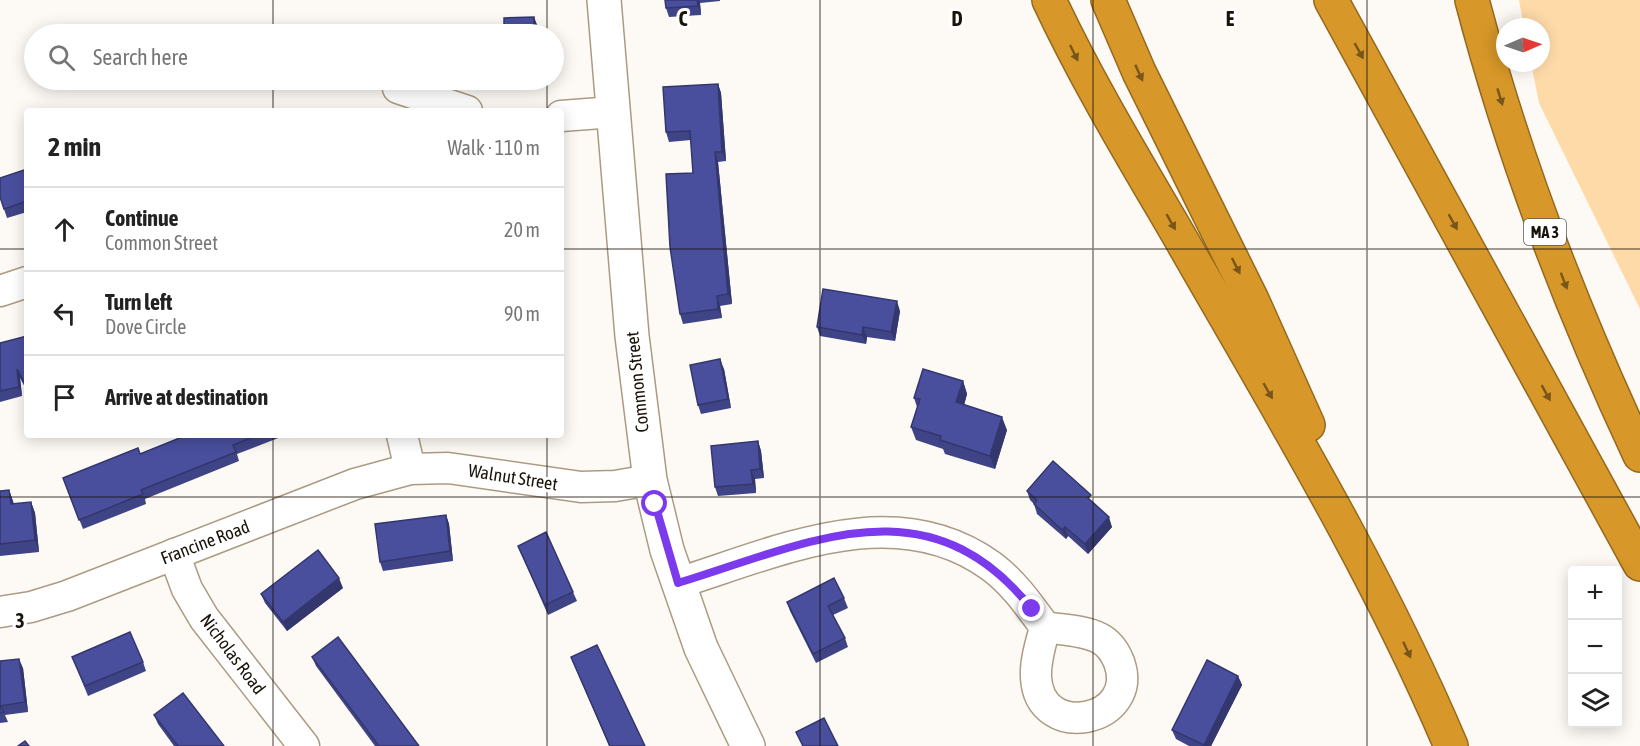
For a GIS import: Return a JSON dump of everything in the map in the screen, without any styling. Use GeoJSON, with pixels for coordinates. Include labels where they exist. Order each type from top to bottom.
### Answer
{"type":"FeatureCollection","features":[{"type":"Feature","properties":{"kind":"highway"},"geometry":{"type":"LineString","coordinates":[[1049,0],[1093,88],[1322,484],[1382,597]]}},
{"type":"Feature","properties":{"kind":"highway"},"geometry":{"type":"LineString","coordinates":[[1108,0],[1143,82],[1264,325],[1382,597],[1451,746]]}},
{"type":"Feature","properties":{"kind":"highway"},"geometry":{"type":"LineString","coordinates":[[1331,0],[1640,564]]}},
{"type":"Feature","properties":{"kind":"highway","name":"MA 3"},"geometry":{"type":"LineString","coordinates":[[1472,0],[1514,144],[1547,238],[1589,342],[1640,455]]}},
{"type":"Feature","properties":{"kind":"street","name":"Common Street"},"geometry":{"type":"LineString","coordinates":[[604,0],[636,386],[650,480],[678,583],[701,648],[748,746]]}},
{"type":"Feature","properties":{"kind":"street"},"geometry":{"type":"LineString","coordinates":[[404,90],[458,108]]}},
{"type":"Feature","properties":{"kind":"street"},"geometry":{"type":"LineString","coordinates":[[564,116],[614,112]]}},
{"type":"Feature","properties":{"kind":"street"},"geometry":{"type":"LineString","coordinates":[[0,291],[24,283]]}},
{"type":"Feature","properties":{"kind":"street"},"geometry":{"type":"LineString","coordinates":[[403,438],[410,469]]}},
{"type":"Feature","properties":{"kind":"street","name":"Walnut Street"},"geometry":{"type":"LineString","coordinates":[[410,469],[448,468],[581,487],[615,486],[650,480]]}},
{"type":"Feature","properties":{"kind":"street","name":"Francine Road"},"geometry":{"type":"LineString","coordinates":[[0,612],[50,602],[355,484],[410,469]]}},
{"type":"Feature","properties":{"kind":"street"},"geometry":{"type":"LineString","coordinates":[[678,583],[828,537],[867,531],[905,532],[943,541],[992,567],[1019,593],[1045,627]]}},
{"type":"Feature","properties":{"kind":"street","name":"Nicholas Road"},"geometry":{"type":"LineString","coordinates":[[174,554],[188,589],[204,618],[304,746]]}},
{"type":"Feature","properties":{"kind":"shaded area"},"geometry":{"type":"Polygon","coordinates":[[[1519,0],[1640,0],[1640,309],[1539,103],[1533,72],[1550,72],[1550,18],[1522,18],[1519,0]]]}},
{"type":"Feature","properties":{"kind":"building"},"geometry":{"type":"Polygon","coordinates":[[[665,0],[697,0],[698,6],[666,8],[665,0]]]}},
{"type":"Feature","properties":{"kind":"building"},"geometry":{"type":"Polygon","coordinates":[[[534,17],[534,24],[504,24],[504,18],[534,17]]]}},
{"type":"Feature","properties":{"kind":"building"},"geometry":{"type":"Polygon","coordinates":[[[718,84],[722,152],[715,152],[728,294],[717,296],[718,309],[680,314],[670,247],[666,174],[693,173],[690,131],[666,132],[663,87],[718,84]]]}},
{"type":"Feature","properties":{"kind":"building"},"geometry":{"type":"Polygon","coordinates":[[[24,170],[24,202],[4,209],[0,197],[0,178],[24,170]]]}},
{"type":"Feature","properties":{"kind":"building"},"geometry":{"type":"Polygon","coordinates":[[[823,289],[897,301],[891,332],[863,327],[862,335],[817,327],[823,289]]]}},
{"type":"Feature","properties":{"kind":"building"},"geometry":{"type":"Polygon","coordinates":[[[24,337],[24,382],[17,369],[19,387],[0,391],[0,343],[24,337]]]}},
{"type":"Feature","properties":{"kind":"building"},"geometry":{"type":"Polygon","coordinates":[[[720,359],[728,399],[698,405],[690,365],[720,359]]]}},
{"type":"Feature","properties":{"kind":"building"},"geometry":{"type":"Polygon","coordinates":[[[923,369],[963,381],[956,402],[1002,417],[990,456],[940,440],[941,436],[911,427],[920,399],[914,398],[923,369]]]}},
{"type":"Feature","properties":{"kind":"building"},"geometry":{"type":"Polygon","coordinates":[[[180,438],[250,438],[233,445],[236,452],[141,490],[143,494],[79,520],[63,478],[138,448],[140,454],[180,438]]]}},
{"type":"Feature","properties":{"kind":"building"},"geometry":{"type":"Polygon","coordinates":[[[758,441],[760,469],[751,470],[753,484],[715,487],[711,446],[758,441]]]}},
{"type":"Feature","properties":{"kind":"building"},"geometry":{"type":"Polygon","coordinates":[[[1053,461],[1091,495],[1088,498],[1109,517],[1085,544],[1065,527],[1062,530],[1034,504],[1037,500],[1027,491],[1053,461]]]}},
{"type":"Feature","properties":{"kind":"building"},"geometry":{"type":"Polygon","coordinates":[[[9,490],[11,504],[31,502],[35,540],[0,544],[0,491],[9,490]]]}},
{"type":"Feature","properties":{"kind":"building"},"geometry":{"type":"Polygon","coordinates":[[[446,515],[450,551],[380,562],[375,524],[446,515]]]}},
{"type":"Feature","properties":{"kind":"building"},"geometry":{"type":"Polygon","coordinates":[[[546,532],[573,592],[545,605],[518,546],[546,532]]]}},
{"type":"Feature","properties":{"kind":"building"},"geometry":{"type":"Polygon","coordinates":[[[318,550],[339,578],[283,622],[261,594],[318,550]]]}},
{"type":"Feature","properties":{"kind":"building"},"geometry":{"type":"Polygon","coordinates":[[[834,578],[844,598],[828,606],[845,638],[813,654],[787,602],[834,578]]]}},
{"type":"Feature","properties":{"kind":"building"},"geometry":{"type":"Polygon","coordinates":[[[130,632],[143,662],[85,686],[72,657],[130,632]]]}},
{"type":"Feature","properties":{"kind":"building"},"geometry":{"type":"Polygon","coordinates":[[[338,637],[419,746],[379,746],[312,657],[338,637]]]}},
{"type":"Feature","properties":{"kind":"building"},"geometry":{"type":"Polygon","coordinates":[[[597,645],[645,746],[610,746],[571,657],[597,645]]]}},
{"type":"Feature","properties":{"kind":"building"},"geometry":{"type":"Polygon","coordinates":[[[19,659],[25,702],[0,706],[0,661],[19,659]]]}},
{"type":"Feature","properties":{"kind":"building"},"geometry":{"type":"Polygon","coordinates":[[[1207,660],[1238,676],[1204,745],[1172,730],[1207,660]]]}},
{"type":"Feature","properties":{"kind":"building"},"geometry":{"type":"Polygon","coordinates":[[[183,693],[224,746],[178,746],[154,715],[183,693]]]}},
{"type":"Feature","properties":{"kind":"building"},"geometry":{"type":"Polygon","coordinates":[[[824,718],[838,746],[803,746],[796,732],[824,718]]]}},
{"type":"Feature","properties":{"kind":"building"},"geometry":{"type":"Polygon","coordinates":[[[25,741],[29,746],[18,746],[25,741]]]}},
{"type":"Feature","properties":{"kind":"route"},"geometry":{"type":"LineString","coordinates":[[655,504],[678,583],[828,537],[886,530],[925,535],[977,557],[1006,579],[1032,609]]}}]}
